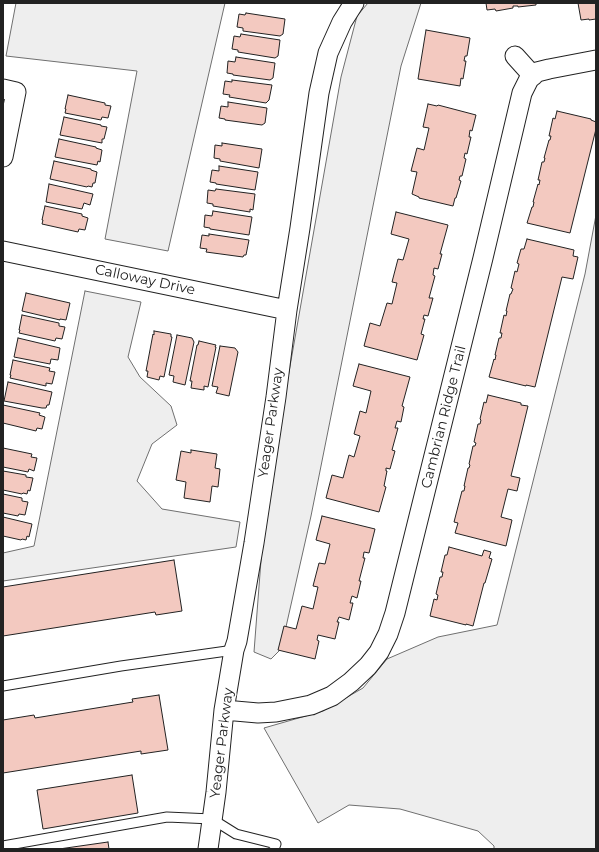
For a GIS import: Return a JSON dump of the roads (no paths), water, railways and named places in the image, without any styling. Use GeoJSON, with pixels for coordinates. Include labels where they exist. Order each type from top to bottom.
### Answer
{"type":"FeatureCollection","features":[{"type":"Feature","properties":{"kind":"street","name":"Yeager Parkway"},"geometry":{"type":"LineString","coordinates":[[208,849],[224,710],[254,543],[319,93],[328,52],[352,5]]}},
{"type":"Feature","properties":{"kind":"street"},"geometry":{"type":"LineString","coordinates":[[514,56],[533,76],[537,72],[596,60]]}},
{"type":"Feature","properties":{"kind":"street","name":"Cambrian Ridge Trail"},"geometry":{"type":"LineString","coordinates":[[224,710],[258,714],[276,712],[311,705],[332,696],[351,682],[368,666],[379,652],[388,634],[395,613],[483,258],[522,93],[529,79],[533,76]]}},
{"type":"Feature","properties":{"kind":"street"},"geometry":{"type":"LineString","coordinates":[[3,89],[16,92],[3,157]]}},
{"type":"Feature","properties":{"kind":"street","name":"Calloway Drive"},"geometry":{"type":"LineString","coordinates":[[3,251],[287,310]]}},
{"type":"Feature","properties":{"kind":"lane"},"geometry":{"type":"LineString","coordinates":[[3,686],[121,666],[234,650]]}},
{"type":"Feature","properties":{"kind":"lane"},"geometry":{"type":"LineString","coordinates":[[3,846],[167,817],[212,819],[236,834],[276,844],[274,849]]}}]}
